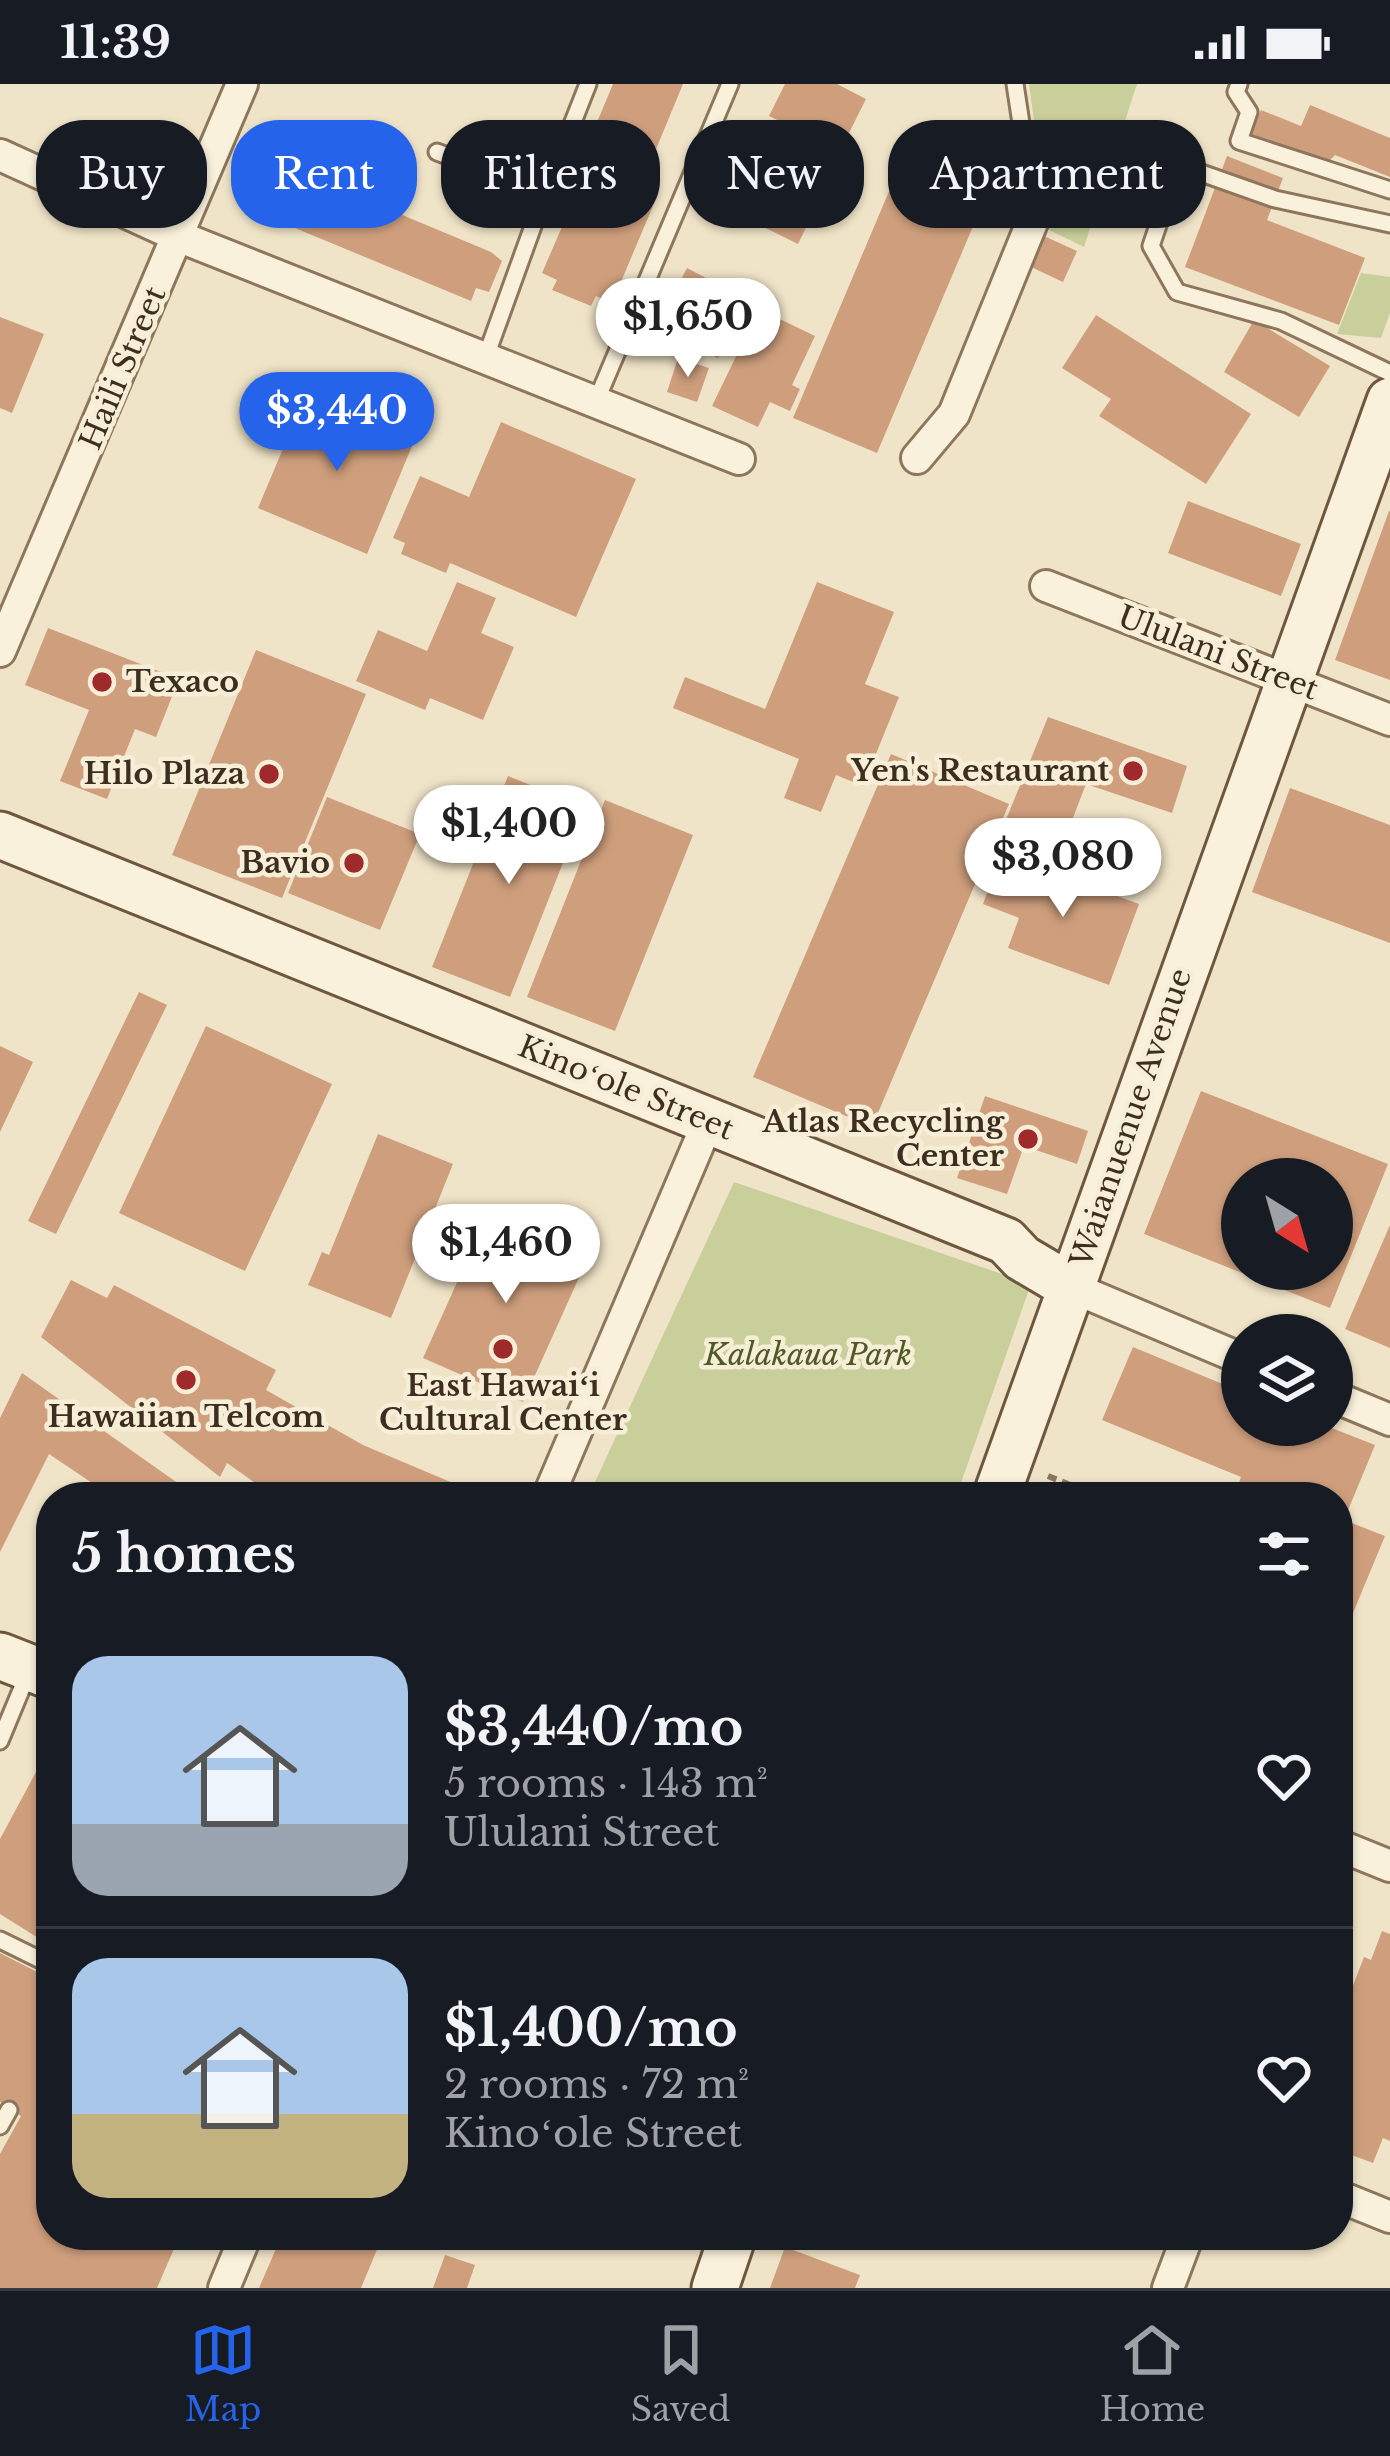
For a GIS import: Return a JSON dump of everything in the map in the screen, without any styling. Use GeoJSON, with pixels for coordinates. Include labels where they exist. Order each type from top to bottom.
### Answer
{"type":"FeatureCollection","features":[{"type":"Feature","properties":{"kind":"main road","name":"Waianuenue Avenue"},"geometry":{"type":"LineString","coordinates":[[1001,1482],[1390,401]]}},
{"type":"Feature","properties":{"kind":"main road","name":"Kinoʻole Street"},"geometry":{"type":"LineString","coordinates":[[0,835],[1006,1240],[1022,1258],[1071,1287]]}},
{"type":"Feature","properties":{"kind":"main road"},"geometry":{"type":"LineString","coordinates":[[715,2288],[729,2250]]}},
{"type":"Feature","properties":{"kind":"street","name":"Haili Street"},"geometry":{"type":"LineString","coordinates":[[0,651],[242,84]]}},
{"type":"Feature","properties":{"kind":"street"},"geometry":{"type":"LineString","coordinates":[[0,155],[180,237],[739,459]]}},
{"type":"Feature","properties":{"kind":"street"},"geometry":{"type":"LineString","coordinates":[[917,458],[955,414],[1030,228]]}},
{"type":"Feature","properties":{"kind":"street","name":"Ululani Street"},"geometry":{"type":"LineString","coordinates":[[1046,586],[1390,721]]}},
{"type":"Feature","properties":{"kind":"street"},"geometry":{"type":"LineString","coordinates":[[554,1482],[708,1122]]}},
{"type":"Feature","properties":{"kind":"street","name":"Kinoʻole Street"},"geometry":{"type":"LineString","coordinates":[[1071,1287],[1221,1350]]}},
{"type":"Feature","properties":{"kind":"street"},"geometry":{"type":"LineString","coordinates":[[1353,1405],[1390,1420]]}},
{"type":"Feature","properties":{"kind":"street"},"geometry":{"type":"LineString","coordinates":[[1353,1851],[1390,1866]]}},
{"type":"Feature","properties":{"kind":"street"},"geometry":{"type":"LineString","coordinates":[[1353,2202],[1390,2217]]}},
{"type":"Feature","properties":{"kind":"street"},"geometry":{"type":"LineString","coordinates":[[224,2288],[240,2250]]}},
{"type":"Feature","properties":{"kind":"street"},"geometry":{"type":"LineString","coordinates":[[1168,2288],[1182,2250]]}},
{"type":"Feature","properties":{"kind":"lane"},"geometry":{"type":"LineString","coordinates":[[574,120],[588,84]]}},
{"type":"Feature","properties":{"kind":"lane"},"geometry":{"type":"LineString","coordinates":[[595,404],[730,84]]}},
{"type":"Feature","properties":{"kind":"lane"},"geometry":{"type":"LineString","coordinates":[[1015,84],[1020,120]]}},
{"type":"Feature","properties":{"kind":"lane"},"geometry":{"type":"LineString","coordinates":[[1240,84],[1236,92],[1249,112],[1239,140],[1390,190]]}},
{"type":"Feature","properties":{"kind":"lane"},"geometry":{"type":"LineString","coordinates":[[437,152],[441,154]]}},
{"type":"Feature","properties":{"kind":"lane"},"geometry":{"type":"LineString","coordinates":[[1390,224],[1275,199],[1190,170],[1173,181],[1151,245],[1177,292],[1281,321],[1390,373]]}},
{"type":"Feature","properties":{"kind":"lane"},"geometry":{"type":"LineString","coordinates":[[485,359],[532,228]]}},
{"type":"Feature","properties":{"kind":"lane"},"geometry":{"type":"LineString","coordinates":[[0,1741],[27,1666]]}},
{"type":"Feature","properties":{"kind":"lane"},"geometry":{"type":"LineString","coordinates":[[0,1940],[36,1958]]}},
{"type":"Feature","properties":{"kind":"lane"},"geometry":{"type":"LineString","coordinates":[[0,2126],[9,2110]]}},
{"type":"Feature","properties":{"kind":"green space"},"geometry":{"type":"Polygon","coordinates":[[[1029,84],[1137,84],[1125,120],[1034,120],[1029,84]]]}},
{"type":"Feature","properties":{"kind":"green space"},"geometry":{"type":"Polygon","coordinates":[[[1049,228],[1090,228],[1084,247],[1049,228]]]}},
{"type":"Feature","properties":{"kind":"green space"},"geometry":{"type":"Polygon","coordinates":[[[1361,273],[1390,277],[1390,313],[1381,338],[1337,334],[1361,273]]]}},
{"type":"Feature","properties":{"kind":"green space","name":"Kalakaua Park"},"geometry":{"type":"Polygon","coordinates":[[[734,1182],[1031,1284],[961,1482],[595,1482],[734,1182]]]}},
{"type":"Feature","properties":{"kind":"building"},"geometry":{"type":"Polygon","coordinates":[[[613,84],[683,84],[660,140],[660,120],[598,120],[613,84]]]}},
{"type":"Feature","properties":{"kind":"building"},"geometry":{"type":"Polygon","coordinates":[[[785,84],[837,84],[866,99],[856,120],[777,120],[769,116],[785,84]]]}},
{"type":"Feature","properties":{"kind":"building"},"geometry":{"type":"Polygon","coordinates":[[[1310,105],[1390,138],[1390,177],[1335,155],[1326,164],[1251,134],[1261,110],[1301,126],[1310,105]]]}},
{"type":"Feature","properties":{"kind":"building"},"geometry":{"type":"Polygon","coordinates":[[[1227,156],[1283,178],[1267,220],[1365,258],[1339,325],[1185,267],[1200,228],[1206,228],[1206,212],[1227,156]]]}},
{"type":"Feature","properties":{"kind":"building"},"geometry":{"type":"Polygon","coordinates":[[[888,194],[888,228],[972,228],[877,453],[793,418],[888,194]]]}},
{"type":"Feature","properties":{"kind":"building"},"geometry":{"type":"Polygon","coordinates":[[[417,221],[502,261],[489,292],[476,288],[471,301],[295,228],[417,228],[417,221]]]}},
{"type":"Feature","properties":{"kind":"building"},"geometry":{"type":"Polygon","coordinates":[[[562,228],[644,228],[612,303],[596,296],[591,306],[552,290],[557,280],[542,273],[562,228]]]}},
{"type":"Feature","properties":{"kind":"building"},"geometry":{"type":"Polygon","coordinates":[[[766,228],[806,228],[798,244],[766,228]]]}},
{"type":"Feature","properties":{"kind":"building"},"geometry":{"type":"Polygon","coordinates":[[[1044,236],[1077,251],[1063,282],[1031,267],[1044,236]]]}},
{"type":"Feature","properties":{"kind":"building"},"geometry":{"type":"Polygon","coordinates":[[[687,268],[748,300],[718,358],[657,326],[687,268]]]}},
{"type":"Feature","properties":{"kind":"building"},"geometry":{"type":"Polygon","coordinates":[[[759,309],[815,336],[792,385],[800,389],[790,411],[770,402],[758,427],[712,406],[759,309]]]}},
{"type":"Feature","properties":{"kind":"building"},"geometry":{"type":"Polygon","coordinates":[[[1096,315],[1251,414],[1206,484],[1099,416],[1111,399],[1062,368],[1096,315]]]}},
{"type":"Feature","properties":{"kind":"building"},"geometry":{"type":"Polygon","coordinates":[[[0,317],[44,334],[12,413],[0,408],[0,317]]]}},
{"type":"Feature","properties":{"kind":"building"},"geometry":{"type":"Polygon","coordinates":[[[1254,320],[1330,366],[1299,417],[1224,372],[1254,320]]]}},
{"type":"Feature","properties":{"kind":"building"},"geometry":{"type":"Polygon","coordinates":[[[678,358],[709,368],[697,402],[667,392],[678,358]]]}},
{"type":"Feature","properties":{"kind":"building"},"geometry":{"type":"Polygon","coordinates":[[[306,394],[415,439],[367,554],[258,508],[306,394]]]}},
{"type":"Feature","properties":{"kind":"building"},"geometry":{"type":"Polygon","coordinates":[[[501,422],[636,479],[576,617],[450,563],[446,573],[401,554],[405,543],[393,538],[420,476],[469,497],[501,422]]]}},
{"type":"Feature","properties":{"kind":"building"},"geometry":{"type":"Polygon","coordinates":[[[1188,501],[1301,544],[1281,596],[1168,553],[1188,501]]]}},
{"type":"Feature","properties":{"kind":"building"},"geometry":{"type":"Polygon","coordinates":[[[1390,511],[1390,680],[1335,660],[1390,511]]]}},
{"type":"Feature","properties":{"kind":"building"},"geometry":{"type":"Polygon","coordinates":[[[457,582],[496,598],[481,633],[514,647],[483,720],[430,698],[425,710],[356,681],[378,630],[427,651],[457,582]]]}},
{"type":"Feature","properties":{"kind":"building"},"geometry":{"type":"Polygon","coordinates":[[[817,582],[894,612],[865,684],[899,697],[863,786],[836,775],[821,812],[784,798],[799,759],[673,708],[685,677],[765,709],[817,582]]]}},
{"type":"Feature","properties":{"kind":"building","name":"Texaco"},"geometry":{"type":"Polygon","coordinates":[[[48,628],[179,679],[156,737],[135,729],[107,799],[60,781],[89,710],[25,685],[48,628]]]}},
{"type":"Feature","properties":{"kind":"building","name":"Hilo Plaza"},"geometry":{"type":"Polygon","coordinates":[[[256,650],[366,694],[282,898],[172,855],[256,650]]]}},
{"type":"Feature","properties":{"kind":"building"},"geometry":{"type":"Polygon","coordinates":[[[1048,717],[1187,766],[1172,813],[1086,784],[1064,841],[1005,822],[1048,717]]]}},
{"type":"Feature","properties":{"kind":"building"},"geometry":{"type":"Polygon","coordinates":[[[891,754],[1009,804],[872,1127],[753,1077],[891,754]]]}},
{"type":"Feature","properties":{"kind":"building"},"geometry":{"type":"Polygon","coordinates":[[[508,776],[585,807],[510,997],[432,967],[508,776]]]}},
{"type":"Feature","properties":{"kind":"building"},"geometry":{"type":"Polygon","coordinates":[[[1290,788],[1390,825],[1390,943],[1252,892],[1290,788]]]}},
{"type":"Feature","properties":{"kind":"building","name":"Bavio"},"geometry":{"type":"Polygon","coordinates":[[[327,797],[420,834],[380,930],[288,893],[327,797]]]}},
{"type":"Feature","properties":{"kind":"building"},"geometry":{"type":"Polygon","coordinates":[[[605,800],[693,835],[615,1031],[527,997],[605,800]]]}},
{"type":"Feature","properties":{"kind":"building"},"geometry":{"type":"Polygon","coordinates":[[[999,861],[1031,873],[1034,866],[1139,904],[1109,985],[1008,948],[1019,918],[983,904],[999,861]]]}},
{"type":"Feature","properties":{"kind":"building"},"geometry":{"type":"Polygon","coordinates":[[[139,992],[167,1005],[56,1234],[28,1221],[139,992]]]}},
{"type":"Feature","properties":{"kind":"building"},"geometry":{"type":"Polygon","coordinates":[[[206,1026],[332,1084],[245,1271],[119,1213],[206,1026]]]}},
{"type":"Feature","properties":{"kind":"building"},"geometry":{"type":"Polygon","coordinates":[[[0,1046],[33,1062],[0,1132],[0,1046]]]}},
{"type":"Feature","properties":{"kind":"building"},"geometry":{"type":"Polygon","coordinates":[[[1201,1091],[1388,1164],[1353,1251],[1353,1158],[1221,1158],[1221,1265],[1144,1234],[1201,1091]]]}},
{"type":"Feature","properties":{"kind":"building","name":"Atlas Recycling Center"},"geometry":{"type":"Polygon","coordinates":[[[985,1096],[1088,1131],[1077,1164],[1024,1146],[1007,1194],[957,1178],[985,1096]]]}},
{"type":"Feature","properties":{"kind":"building"},"geometry":{"type":"Polygon","coordinates":[[[378,1134],[453,1164],[391,1318],[308,1285],[322,1252],[329,1255],[378,1134]]]}},
{"type":"Feature","properties":{"kind":"building"},"geometry":{"type":"Polygon","coordinates":[[[490,1209],[590,1253],[523,1402],[423,1358],[490,1209]]]}},
{"type":"Feature","properties":{"kind":"building"},"geometry":{"type":"Polygon","coordinates":[[[1390,1225],[1390,1348],[1353,1332],[1351,1314],[1390,1225]]]}},
{"type":"Feature","properties":{"kind":"building","name":"Hawaiian Telcom"},"geometry":{"type":"Polygon","coordinates":[[[71,1280],[107,1298],[114,1285],[276,1370],[266,1390],[363,1445],[451,1482],[254,1482],[227,1463],[220,1477],[41,1337],[71,1280]]]}},
{"type":"Feature","properties":{"kind":"building"},"geometry":{"type":"Polygon","coordinates":[[[1285,1290],[1337,1290],[1330,1308],[1285,1290]]]}},
{"type":"Feature","properties":{"kind":"building"},"geometry":{"type":"Polygon","coordinates":[[[1133,1347],[1221,1383],[1221,1446],[1353,1446],[1353,1436],[1375,1445],[1353,1498],[1353,1482],[1239,1482],[1241,1477],[1102,1420],[1133,1347]]]}},
{"type":"Feature","properties":{"kind":"building"},"geometry":{"type":"Polygon","coordinates":[[[22,1373],[176,1482],[91,1482],[49,1454],[0,1552],[0,1418],[22,1373]]]}},
{"type":"Feature","properties":{"kind":"building"},"geometry":{"type":"Polygon","coordinates":[[[1353,1524],[1385,1536],[1353,1613],[1353,1524]]]}},
{"type":"Feature","properties":{"kind":"building"},"geometry":{"type":"Polygon","coordinates":[[[36,1772],[36,1937],[0,1914],[0,1839],[36,1772]]]}},
{"type":"Feature","properties":{"kind":"building"},"geometry":{"type":"Polygon","coordinates":[[[1382,1931],[1390,1934],[1390,2141],[1383,2138],[1373,2163],[1353,2156],[1353,1985],[1364,1957],[1371,1960],[1382,1931]]]}},
{"type":"Feature","properties":{"kind":"building"},"geometry":{"type":"Polygon","coordinates":[[[0,1953],[36,1971],[36,2250],[173,2250],[157,2288],[0,2288],[0,2154],[21,2116],[0,2102],[0,1953]]]}},
{"type":"Feature","properties":{"kind":"building"},"geometry":{"type":"Polygon","coordinates":[[[275,2250],[377,2250],[361,2288],[259,2288],[275,2250]]]}},
{"type":"Feature","properties":{"kind":"building"},"geometry":{"type":"Polygon","coordinates":[[[784,2250],[860,2275],[855,2288],[770,2288],[784,2250]]]}},
{"type":"Feature","properties":{"kind":"building"},"geometry":{"type":"Polygon","coordinates":[[[445,2255],[475,2265],[467,2288],[433,2288],[445,2255]]]}},
{"type":"Feature","properties":{"kind":"place","name":"Texaco"},"geometry":{"type":"Point","coordinates":[102,682]}},
{"type":"Feature","properties":{"kind":"place","name":"Yen's Restaurant"},"geometry":{"type":"Point","coordinates":[1133,771]}},
{"type":"Feature","properties":{"kind":"place","name":"Hilo Plaza"},"geometry":{"type":"Point","coordinates":[269,774]}},
{"type":"Feature","properties":{"kind":"place","name":"Bavio"},"geometry":{"type":"Point","coordinates":[354,863]}},
{"type":"Feature","properties":{"kind":"place","name":"Atlas Recycling Center"},"geometry":{"type":"Point","coordinates":[1028,1139]}},
{"type":"Feature","properties":{"kind":"place","name":"East Hawaiʻi Cultural Center"},"geometry":{"type":"Point","coordinates":[503,1349]}},
{"type":"Feature","properties":{"kind":"place","name":"Hawaiian Telcom"},"geometry":{"type":"Point","coordinates":[186,1380]}}]}
